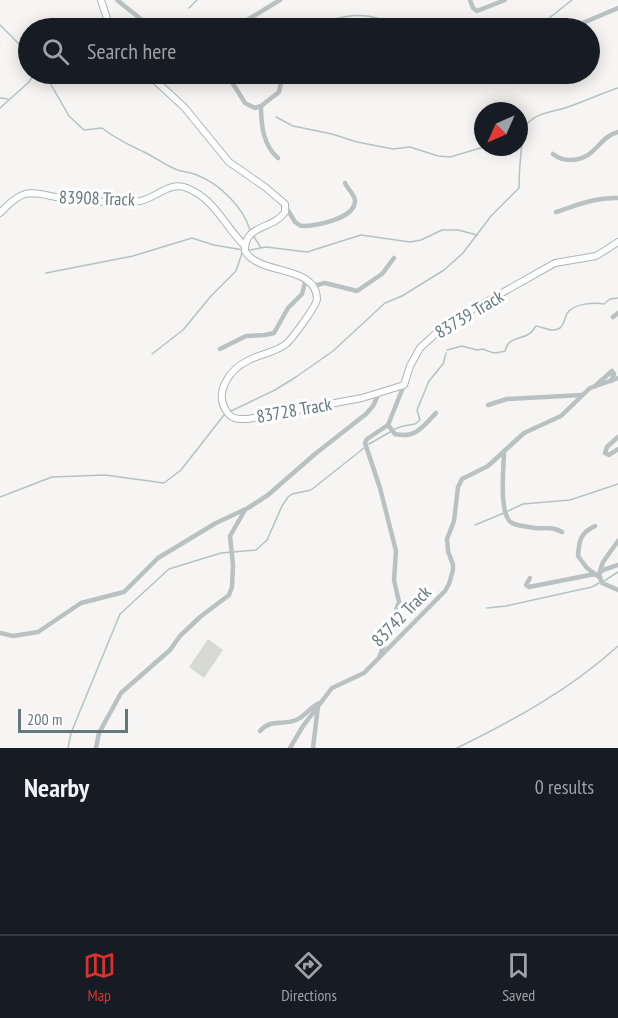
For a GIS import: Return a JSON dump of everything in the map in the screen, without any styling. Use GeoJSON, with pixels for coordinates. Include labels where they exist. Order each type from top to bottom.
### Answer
{"type":"FeatureCollection","features":[{"type":"Feature","properties":{"kind":"street"},"geometry":{"type":"LineString","coordinates":[[101,0],[107,18]]}},
{"type":"Feature","properties":{"kind":"street"},"geometry":{"type":"LineString","coordinates":[[117,0],[140,18]]}},
{"type":"Feature","properties":{"kind":"street"},"geometry":{"type":"LineString","coordinates":[[250,18],[280,0]]}},
{"type":"Feature","properties":{"kind":"street"},"geometry":{"type":"LineString","coordinates":[[470,0],[477,11],[505,0]]}},
{"type":"Feature","properties":{"kind":"street"},"geometry":{"type":"LineString","coordinates":[[594,18],[618,8]]}},
{"type":"Feature","properties":{"kind":"street"},"geometry":{"type":"LineString","coordinates":[[159,84],[184,107],[229,162],[266,186],[286,207],[297,224],[301,226],[338,219],[350,209],[354,197],[345,183]]}},
{"type":"Feature","properties":{"kind":"street"},"geometry":{"type":"LineString","coordinates":[[233,84],[245,103],[252,107],[261,106],[279,92],[281,84]]}},
{"type":"Feature","properties":{"kind":"street"},"geometry":{"type":"LineString","coordinates":[[261,106],[265,139],[270,150],[278,158]]}},
{"type":"Feature","properties":{"kind":"street"},"geometry":{"type":"LineString","coordinates":[[553,154],[566,160],[585,157],[598,148],[609,135],[618,132]]}},
{"type":"Feature","properties":{"kind":"street","name":"83908 Track"},"geometry":{"type":"LineString","coordinates":[[0,213],[28,193],[77,200],[129,202],[143,200],[178,186],[204,199],[220,214],[245,246]]}},
{"type":"Feature","properties":{"kind":"street"},"geometry":{"type":"LineString","coordinates":[[556,212],[587,201],[618,198]]}},
{"type":"Feature","properties":{"kind":"street"},"geometry":{"type":"LineString","coordinates":[[286,207],[279,219],[252,232],[247,239],[245,246],[247,254],[258,262],[306,279],[312,286],[325,283],[357,291],[382,274],[394,258]]}},
{"type":"Feature","properties":{"kind":"street","name":"83739 Track"},"geometry":{"type":"LineString","coordinates":[[388,424],[405,385],[410,366],[420,348],[445,325],[555,263],[596,256],[618,242]]}},
{"type":"Feature","properties":{"kind":"street"},"geometry":{"type":"LineString","coordinates":[[220,349],[246,336],[274,333],[288,308],[302,294],[306,279]]}},
{"type":"Feature","properties":{"kind":"street","name":"83728 Track"},"geometry":{"type":"LineString","coordinates":[[312,286],[317,297],[316,303],[290,340],[280,348],[244,363],[225,383],[222,398],[227,412],[234,418],[248,419],[348,401],[405,385]]}},
{"type":"Feature","properties":{"kind":"street"},"geometry":{"type":"LineString","coordinates":[[613,317],[618,313]]}},
{"type":"Feature","properties":{"kind":"street"},"geometry":{"type":"LineString","coordinates":[[594,387],[612,371],[614,374],[611,381]]}},
{"type":"Feature","properties":{"kind":"street","name":"83742 Track"},"geometry":{"type":"LineString","coordinates":[[290,748],[319,704],[336,685],[361,675],[400,639],[449,585],[453,565],[447,545],[454,521],[459,483],[466,475],[488,466],[524,434],[561,416],[582,395],[594,387],[618,378]]}},
{"type":"Feature","properties":{"kind":"street"},"geometry":{"type":"LineString","coordinates":[[0,633],[13,636],[38,632],[81,603],[121,593],[158,558],[268,495],[362,417],[373,406],[379,393]]}},
{"type":"Feature","properties":{"kind":"street"},"geometry":{"type":"LineString","coordinates":[[488,405],[507,399],[582,395]]}},
{"type":"Feature","properties":{"kind":"street"},"geometry":{"type":"LineString","coordinates":[[380,658],[399,602],[394,580],[396,551],[380,488],[365,443],[367,439],[388,424],[395,434],[409,435],[418,432],[436,413]]}},
{"type":"Feature","properties":{"kind":"street"},"geometry":{"type":"LineString","coordinates":[[618,437],[604,453],[609,455],[618,449]]}},
{"type":"Feature","properties":{"kind":"street"},"geometry":{"type":"LineString","coordinates":[[504,451],[502,498],[508,519],[514,524],[536,528],[555,528],[562,532]]}},
{"type":"Feature","properties":{"kind":"street"},"geometry":{"type":"LineString","coordinates":[[96,748],[99,733],[121,693],[164,656],[200,617],[229,595],[232,587],[233,565],[230,536],[245,510]]}},
{"type":"Feature","properties":{"kind":"street"},"geometry":{"type":"LineString","coordinates":[[595,526],[581,536],[578,556],[587,568],[598,575],[604,585],[618,590]]}},
{"type":"Feature","properties":{"kind":"street"},"geometry":{"type":"LineString","coordinates":[[598,575],[603,561],[618,541]]}},
{"type":"Feature","properties":{"kind":"street"},"geometry":{"type":"LineString","coordinates":[[530,578],[526,585],[529,587],[598,575],[603,570],[618,565]]}},
{"type":"Feature","properties":{"kind":"street"},"geometry":{"type":"LineString","coordinates":[[260,731],[268,723],[288,722],[300,718],[315,704],[319,704],[313,748]]}},
{"type":"Feature","properties":{"kind":"shaded area"},"geometry":{"type":"Polygon","coordinates":[[[208,639],[223,650],[204,678],[189,667],[208,639]]]}},
{"type":"Feature","properties":{"kind":"waterway"},"geometry":{"type":"LineString","coordinates":[[189,8],[197,0]]}},
{"type":"Feature","properties":{"kind":"waterway"},"geometry":{"type":"LineString","coordinates":[[549,18],[572,0]]}},
{"type":"Feature","properties":{"kind":"waterway"},"geometry":{"type":"LineString","coordinates":[[339,18],[352,16],[379,18]]}},
{"type":"Feature","properties":{"kind":"waterway"},"geometry":{"type":"LineString","coordinates":[[0,25],[18,43]]}},
{"type":"Feature","properties":{"kind":"waterway"},"geometry":{"type":"LineString","coordinates":[[0,108],[27,84]]}},
{"type":"Feature","properties":{"kind":"waterway"},"geometry":{"type":"LineString","coordinates":[[51,84],[69,116],[84,130],[102,128],[171,167],[206,179],[230,197],[247,221],[250,230]]}},
{"type":"Feature","properties":{"kind":"waterway"},"geometry":{"type":"LineString","coordinates":[[231,411],[296,377],[333,351],[385,303],[402,296],[444,270],[463,253],[491,216],[519,188],[523,136],[531,120],[618,88]]}},
{"type":"Feature","properties":{"kind":"waterway"},"geometry":{"type":"LineString","coordinates":[[0,98],[8,99]]}},
{"type":"Feature","properties":{"kind":"waterway"},"geometry":{"type":"LineString","coordinates":[[276,117],[293,126],[393,149],[410,147],[438,156],[450,157],[474,150]]}},
{"type":"Feature","properties":{"kind":"waterway"},"geometry":{"type":"LineString","coordinates":[[250,250],[266,247],[307,252],[361,235],[410,242],[421,240],[442,230],[458,230],[477,235]]}},
{"type":"Feature","properties":{"kind":"waterway"},"geometry":{"type":"LineString","coordinates":[[253,235],[261,248]]}},
{"type":"Feature","properties":{"kind":"waterway"},"geometry":{"type":"LineString","coordinates":[[46,273],[133,256],[192,238],[243,250],[236,271],[211,296],[183,330],[152,354]]}},
{"type":"Feature","properties":{"kind":"waterway"},"geometry":{"type":"LineString","coordinates":[[447,350],[462,346],[494,353],[505,351],[511,341],[529,334],[536,326],[551,330],[560,328],[567,313],[580,305],[604,304],[610,299],[618,298]]}},
{"type":"Feature","properties":{"kind":"waterway"},"geometry":{"type":"LineString","coordinates":[[395,429],[415,424],[420,420],[417,410],[429,381],[443,364],[446,353]]}},
{"type":"Feature","properties":{"kind":"waterway"},"geometry":{"type":"LineString","coordinates":[[0,497],[52,477],[105,475],[164,483],[181,470],[224,415]]}},
{"type":"Feature","properties":{"kind":"waterway"},"geometry":{"type":"LineString","coordinates":[[369,444],[390,432]]}},
{"type":"Feature","properties":{"kind":"waterway"},"geometry":{"type":"LineString","coordinates":[[68,748],[71,733],[120,614],[169,569],[221,553],[256,550],[267,540],[288,497],[311,490],[364,448]]}},
{"type":"Feature","properties":{"kind":"waterway"},"geometry":{"type":"LineString","coordinates":[[508,511],[523,504],[570,500],[618,484]]}},
{"type":"Feature","properties":{"kind":"waterway"},"geometry":{"type":"LineString","coordinates":[[475,525],[504,513]]}},
{"type":"Feature","properties":{"kind":"waterway"},"geometry":{"type":"LineString","coordinates":[[604,581],[618,572]]}},
{"type":"Feature","properties":{"kind":"waterway"},"geometry":{"type":"LineString","coordinates":[[487,608],[592,587],[599,583]]}},
{"type":"Feature","properties":{"kind":"waterway"},"geometry":{"type":"LineString","coordinates":[[457,748],[541,703],[600,662],[618,646]]}}]}
